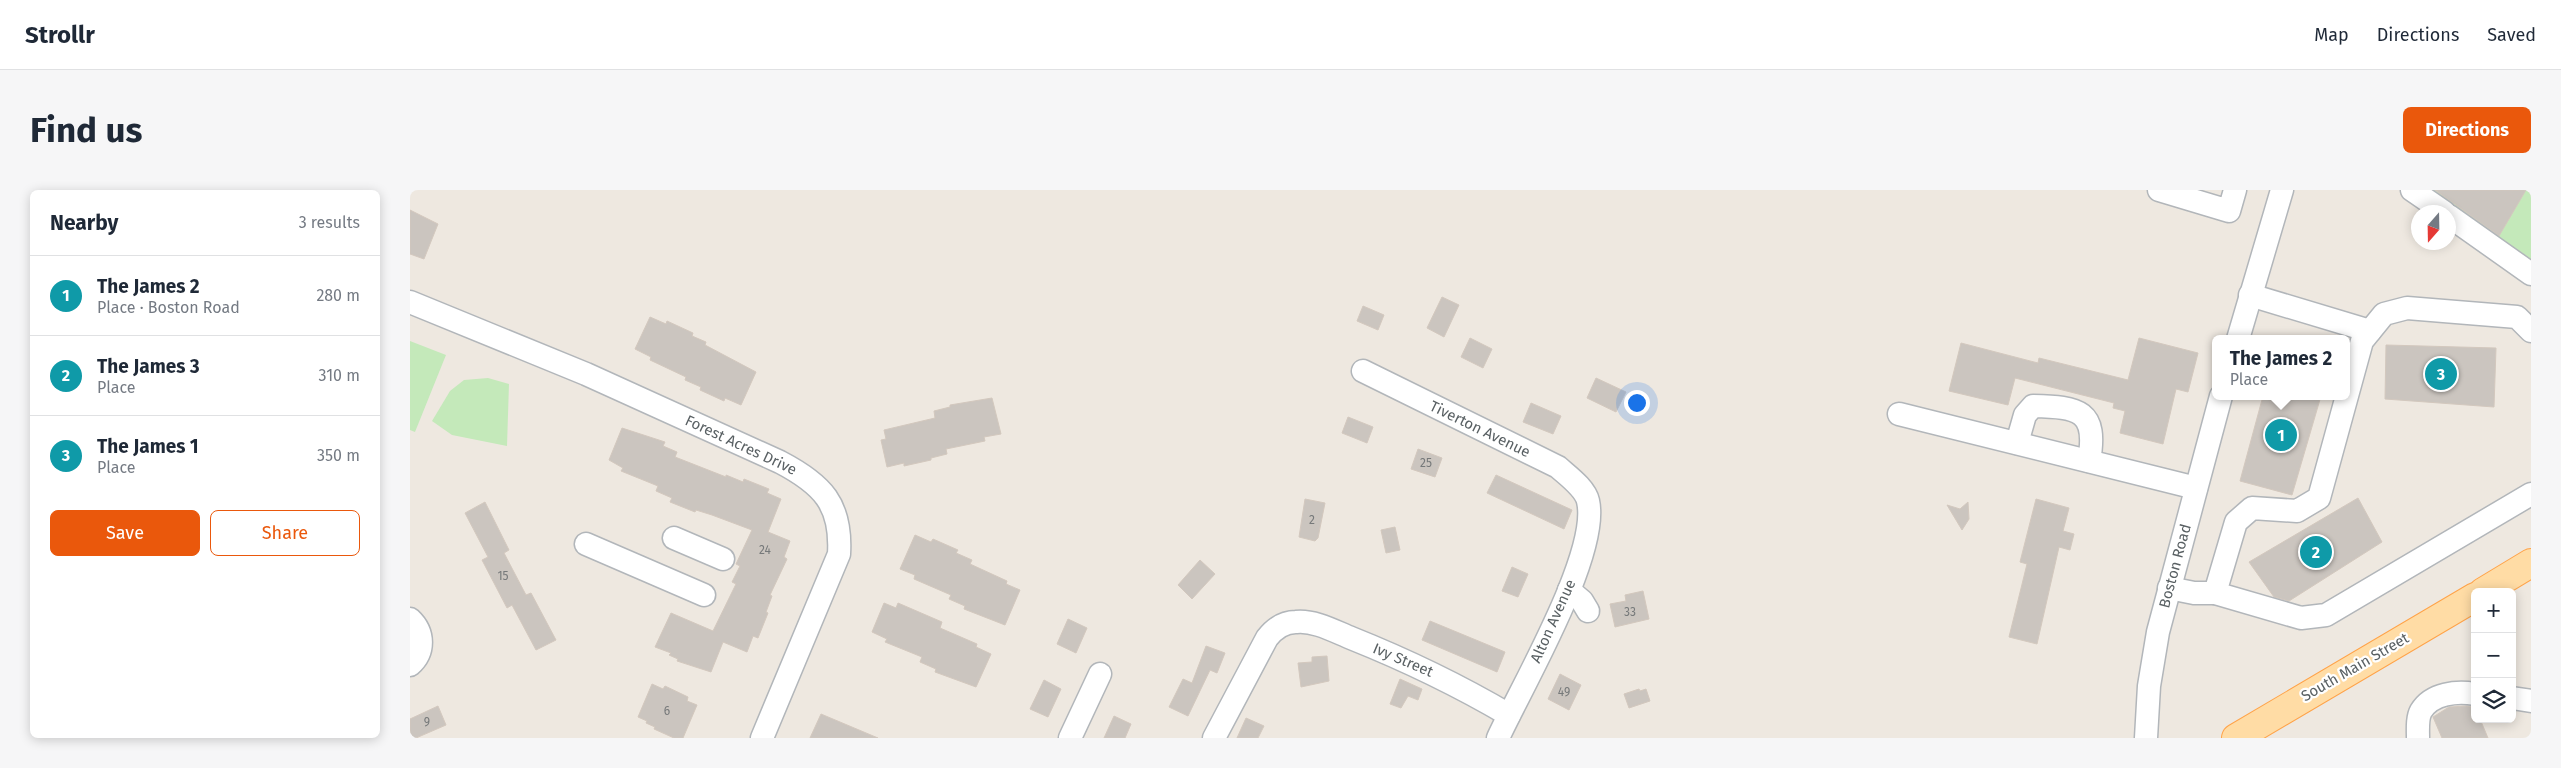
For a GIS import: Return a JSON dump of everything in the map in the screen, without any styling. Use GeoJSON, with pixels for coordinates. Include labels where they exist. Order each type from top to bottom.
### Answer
{"type":"FeatureCollection","features":[{"type":"Feature","properties":{"kind":"main road"},"geometry":{"type":"LineString","coordinates":[[2490,588],[2531,563]]}},
{"type":"Feature","properties":{"kind":"main road","name":"South Main Street"},"geometry":{"type":"LineString","coordinates":[[2236,738],[2471,598]]}},
{"type":"Feature","properties":{"kind":"street"},"geometry":{"type":"LineString","coordinates":[[2159,190],[2230,210],[2235,190]]}},
{"type":"Feature","properties":{"kind":"street"},"geometry":{"type":"LineString","coordinates":[[2239,335],[2282,190]]}},
{"type":"Feature","properties":{"kind":"street"},"geometry":{"type":"LineString","coordinates":[[2412,190],[2434,205]]}},
{"type":"Feature","properties":{"kind":"street"},"geometry":{"type":"LineString","coordinates":[[2456,222],[2531,274]]}},
{"type":"Feature","properties":{"kind":"street"},"geometry":{"type":"LineString","coordinates":[[2250,295],[2370,331]]}},
{"type":"Feature","properties":{"kind":"street","name":"Forest Acres Drive"},"geometry":{"type":"LineString","coordinates":[[410,302],[586,374],[780,462],[805,475],[826,494],[838,523],[839,554],[762,738]]}},
{"type":"Feature","properties":{"kind":"street"},"geometry":{"type":"LineString","coordinates":[[2350,385],[2362,341],[2384,314],[2408,308],[2517,317],[2531,331]]}},
{"type":"Feature","properties":{"kind":"street","name":"Tiverton Avenue"},"geometry":{"type":"LineString","coordinates":[[1363,371],[1558,467],[1577,484],[1588,499]]}},
{"type":"Feature","properties":{"kind":"street","name":"Boston Road"},"geometry":{"type":"LineString","coordinates":[[2146,738],[2149,686],[2158,632],[2168,588],[2220,400]]}},
{"type":"Feature","properties":{"kind":"street"},"geometry":{"type":"LineString","coordinates":[[2215,593],[2236,522],[2252,508],[2297,511],[2319,498],[2346,400]]}},
{"type":"Feature","properties":{"kind":"street"},"geometry":{"type":"LineString","coordinates":[[2017,443],[2025,415],[2033,406],[2065,406],[2086,418],[2091,428],[2093,438],[2089,461]]}},
{"type":"Feature","properties":{"kind":"street"},"geometry":{"type":"LineString","coordinates":[[1899,414],[2196,488]]}},
{"type":"Feature","properties":{"kind":"street"},"geometry":{"type":"LineString","coordinates":[[2168,588],[2194,593],[2215,593],[2301,618],[2326,615],[2531,494]]}},
{"type":"Feature","properties":{"kind":"street","name":"Alton Avenue"},"geometry":{"type":"LineString","coordinates":[[1498,738],[1569,590],[1587,538],[1590,518],[1588,499]]}},
{"type":"Feature","properties":{"kind":"street"},"geometry":{"type":"LineString","coordinates":[[674,538],[723,559]]}},
{"type":"Feature","properties":{"kind":"street"},"geometry":{"type":"LineString","coordinates":[[586,544],[704,595]]}},
{"type":"Feature","properties":{"kind":"street"},"geometry":{"type":"LineString","coordinates":[[1569,590],[1582,601],[1588,611]]}},
{"type":"Feature","properties":{"kind":"street"},"geometry":{"type":"LineString","coordinates":[[410,619],[418,629],[421,640],[419,652],[410,665]]}},
{"type":"Feature","properties":{"kind":"street","name":"Ivy Street"},"geometry":{"type":"LineString","coordinates":[[1214,738],[1266,638],[1274,630],[1290,623],[1303,622],[1319,626],[1383,651],[1450,681],[1509,715]]}},
{"type":"Feature","properties":{"kind":"street"},"geometry":{"type":"LineString","coordinates":[[1070,738],[1100,674]]}},
{"type":"Feature","properties":{"kind":"street"},"geometry":{"type":"LineString","coordinates":[[2418,738],[2418,722],[2421,711],[2425,706],[2442,695],[2451,693],[2471,694]]}},
{"type":"Feature","properties":{"kind":"street"},"geometry":{"type":"LineString","coordinates":[[2516,699],[2531,701]]}},
{"type":"Feature","properties":{"kind":"green space"},"geometry":{"type":"Polygon","coordinates":[[[2418,190],[2531,190],[2531,269],[2456,217],[2456,205],[2439,205],[2418,190]]]}},
{"type":"Feature","properties":{"kind":"green space"},"geometry":{"type":"Polygon","coordinates":[[[410,341],[446,355],[415,432],[410,430],[410,341]]]}},
{"type":"Feature","properties":{"kind":"green space"},"geometry":{"type":"Polygon","coordinates":[[[488,378],[509,384],[507,446],[452,435],[432,421],[450,391],[464,380],[488,378]]]}},
{"type":"Feature","properties":{"kind":"building"},"geometry":{"type":"Polygon","coordinates":[[[2435,190],[2526,190],[2499,236],[2435,190]]]}},
{"type":"Feature","properties":{"kind":"building"},"geometry":{"type":"Polygon","coordinates":[[[410,210],[438,224],[424,259],[410,254],[410,210]]]}},
{"type":"Feature","properties":{"kind":"building"},"geometry":{"type":"Polygon","coordinates":[[[1442,297],[1459,305],[1444,337],[1427,328],[1442,297]]]}},
{"type":"Feature","properties":{"kind":"building"},"geometry":{"type":"Polygon","coordinates":[[[1363,306],[1384,315],[1378,330],[1357,321],[1363,306]]]}},
{"type":"Feature","properties":{"kind":"building"},"geometry":{"type":"Polygon","coordinates":[[[650,317],[666,324],[667,321],[693,333],[692,336],[706,342],[705,345],[756,372],[741,405],[725,398],[724,401],[700,390],[701,387],[685,380],[686,377],[650,360],[651,357],[635,349],[650,317]]]}},
{"type":"Feature","properties":{"kind":"building"},"geometry":{"type":"Polygon","coordinates":[[[1470,338],[1492,349],[1483,368],[1461,357],[1470,338]]]}},
{"type":"Feature","properties":{"kind":"building"},"geometry":{"type":"Polygon","coordinates":[[[2139,338],[2198,353],[2188,392],[2176,389],[2163,444],[2120,433],[2125,411],[2113,408],[2114,403],[2015,378],[2008,405],[1949,391],[1961,343],[2038,363],[2039,358],[2128,380],[2139,338]]]}},
{"type":"Feature","properties":{"kind":"building"},"geometry":{"type":"Polygon","coordinates":[[[2386,345],[2496,348],[2494,407],[2385,399],[2386,345]]]}},
{"type":"Feature","properties":{"kind":"building"},"geometry":{"type":"Polygon","coordinates":[[[1596,378],[1626,392],[1616,412],[1587,398],[1596,378]]]}},
{"type":"Feature","properties":{"kind":"building"},"geometry":{"type":"Polygon","coordinates":[[[992,398],[1001,434],[984,437],[985,441],[946,449],[947,454],[931,458],[931,460],[904,466],[904,463],[887,467],[881,440],[886,439],[884,430],[935,418],[934,411],[950,407],[950,405],[992,398]]]}},
{"type":"Feature","properties":{"kind":"building"},"geometry":{"type":"Polygon","coordinates":[[[2262,400],[2320,400],[2292,495],[2240,481],[2262,400]]]}},
{"type":"Feature","properties":{"kind":"building"},"geometry":{"type":"Polygon","coordinates":[[[1531,403],[1561,416],[1553,434],[1523,422],[1531,403]]]}},
{"type":"Feature","properties":{"kind":"building"},"geometry":{"type":"Polygon","coordinates":[[[1348,417],[1373,427],[1367,443],[1342,433],[1348,417]]]}},
{"type":"Feature","properties":{"kind":"building"},"geometry":{"type":"Polygon","coordinates":[[[622,428],[665,442],[663,446],[677,452],[675,457],[726,477],[726,475],[743,482],[744,479],[769,489],[767,493],[781,499],[768,532],[790,541],[784,557],[787,559],[770,595],[772,596],[766,612],[768,613],[758,638],[753,636],[747,652],[723,642],[711,672],[677,661],[678,659],[669,655],[671,653],[655,647],[671,613],[713,631],[736,584],[732,582],[740,566],[736,564],[752,530],[670,502],[672,498],[656,491],[658,486],[621,471],[623,468],[609,460],[622,428]]]}},
{"type":"Feature","properties":{"kind":"building"},"geometry":{"type":"Polygon","coordinates":[[[1418,449],[1442,458],[1435,477],[1411,469],[1418,449]]]}},
{"type":"Feature","properties":{"kind":"building"},"geometry":{"type":"Polygon","coordinates":[[[1496,475],[1572,510],[1564,529],[1487,493],[1496,475]]]}},
{"type":"Feature","properties":{"kind":"building"},"geometry":{"type":"Polygon","coordinates":[[[2358,498],[2382,542],[2289,601],[2274,597],[2249,562],[2358,498]]]}},
{"type":"Feature","properties":{"kind":"building"},"geometry":{"type":"Polygon","coordinates":[[[1305,499],[1325,503],[1318,538],[1315,541],[1299,537],[1305,499]]]}},
{"type":"Feature","properties":{"kind":"building"},"geometry":{"type":"Polygon","coordinates":[[[2036,499],[2069,508],[2063,531],[2074,534],[2070,550],[2059,547],[2037,644],[2009,637],[2027,564],[2020,562],[2036,499]]]}},
{"type":"Feature","properties":{"kind":"building"},"geometry":{"type":"Polygon","coordinates":[[[485,502],[509,550],[504,553],[526,595],[531,593],[556,640],[536,650],[512,605],[507,608],[482,560],[488,557],[465,513],[485,502]]]}},
{"type":"Feature","properties":{"kind":"building"},"geometry":{"type":"Polygon","coordinates":[[[1968,502],[1969,519],[1962,530],[1947,505],[1960,509],[1968,502]]]}},
{"type":"Feature","properties":{"kind":"building"},"geometry":{"type":"Polygon","coordinates":[[[1395,527],[1400,550],[1386,553],[1381,530],[1395,527]]]}},
{"type":"Feature","properties":{"kind":"building"},"geometry":{"type":"Polygon","coordinates":[[[915,535],[931,542],[933,539],[958,550],[956,553],[972,560],[970,564],[1007,581],[1006,584],[1020,590],[1005,625],[964,609],[965,606],[949,599],[951,595],[914,579],[915,575],[900,569],[915,535]]]}},
{"type":"Feature","properties":{"kind":"building"},"geometry":{"type":"Polygon","coordinates":[[[1200,560],[1215,574],[1192,599],[1178,585],[1200,560]]]}},
{"type":"Feature","properties":{"kind":"building"},"geometry":{"type":"Polygon","coordinates":[[[1512,567],[1528,574],[1518,597],[1502,591],[1512,567]]]}},
{"type":"Feature","properties":{"kind":"building"},"geometry":{"type":"Polygon","coordinates":[[[1643,591],[1649,619],[1615,627],[1610,604],[1626,601],[1625,595],[1643,591]]]}},
{"type":"Feature","properties":{"kind":"building"},"geometry":{"type":"Polygon","coordinates":[[[884,603],[896,608],[898,603],[942,622],[940,628],[977,644],[976,647],[991,654],[976,687],[935,672],[936,669],[920,662],[922,657],[885,642],[887,639],[872,632],[884,603]]]}},
{"type":"Feature","properties":{"kind":"building"},"geometry":{"type":"Polygon","coordinates":[[[1068,619],[1087,628],[1076,653],[1057,644],[1068,619]]]}},
{"type":"Feature","properties":{"kind":"building"},"geometry":{"type":"Polygon","coordinates":[[[1430,621],[1505,652],[1497,672],[1422,640],[1430,621]]]}},
{"type":"Feature","properties":{"kind":"building"},"geometry":{"type":"Polygon","coordinates":[[[1206,646],[1225,653],[1217,673],[1210,670],[1188,716],[1169,707],[1183,679],[1192,683],[1206,646]]]}},
{"type":"Feature","properties":{"kind":"building"},"geometry":{"type":"Polygon","coordinates":[[[1327,656],[1329,681],[1301,687],[1298,663],[1312,662],[1312,657],[1327,656]]]}},
{"type":"Feature","properties":{"kind":"building"},"geometry":{"type":"Polygon","coordinates":[[[1560,674],[1581,685],[1569,710],[1548,699],[1560,674]]]}},
{"type":"Feature","properties":{"kind":"building"},"geometry":{"type":"Polygon","coordinates":[[[1400,679],[1422,689],[1418,700],[1408,696],[1401,708],[1390,704],[1400,679]]]}},
{"type":"Feature","properties":{"kind":"building"},"geometry":{"type":"Polygon","coordinates":[[[1044,680],[1061,689],[1048,717],[1030,709],[1044,680]]]}},
{"type":"Feature","properties":{"kind":"building"},"geometry":{"type":"Polygon","coordinates":[[[652,684],[663,689],[665,686],[688,697],[687,701],[697,705],[683,738],[674,738],[654,729],[655,727],[646,723],[647,721],[638,717],[652,684]]]}},
{"type":"Feature","properties":{"kind":"building"},"geometry":{"type":"Polygon","coordinates":[[[1639,689],[1640,691],[1646,689],[1650,701],[1629,708],[1624,694],[1639,689]]]}},
{"type":"Feature","properties":{"kind":"building"},"geometry":{"type":"Polygon","coordinates":[[[438,706],[446,725],[416,738],[410,738],[410,719],[438,706]]]}},
{"type":"Feature","properties":{"kind":"building"},"geometry":{"type":"Polygon","coordinates":[[[2471,706],[2471,723],[2482,723],[2488,738],[2442,738],[2433,717],[2449,707],[2471,706]]]}},
{"type":"Feature","properties":{"kind":"building"},"geometry":{"type":"Polygon","coordinates":[[[821,714],[878,738],[810,738],[821,714]]]}},
{"type":"Feature","properties":{"kind":"building"},"geometry":{"type":"Polygon","coordinates":[[[1114,716],[1131,724],[1125,738],[1104,738],[1114,716]]]}},
{"type":"Feature","properties":{"kind":"building"},"geometry":{"type":"Polygon","coordinates":[[[1246,718],[1264,726],[1258,738],[1237,738],[1246,718]]]}},
{"type":"Feature","properties":{"kind":"place","name":"The James 1"},"geometry":{"type":"Point","coordinates":[2441,374]}},
{"type":"Feature","properties":{"kind":"place","name":"The James 2"},"geometry":{"type":"Point","coordinates":[2281,435]}},
{"type":"Feature","properties":{"kind":"place","name":"The James 3"},"geometry":{"type":"Point","coordinates":[2316,552]}}]}
